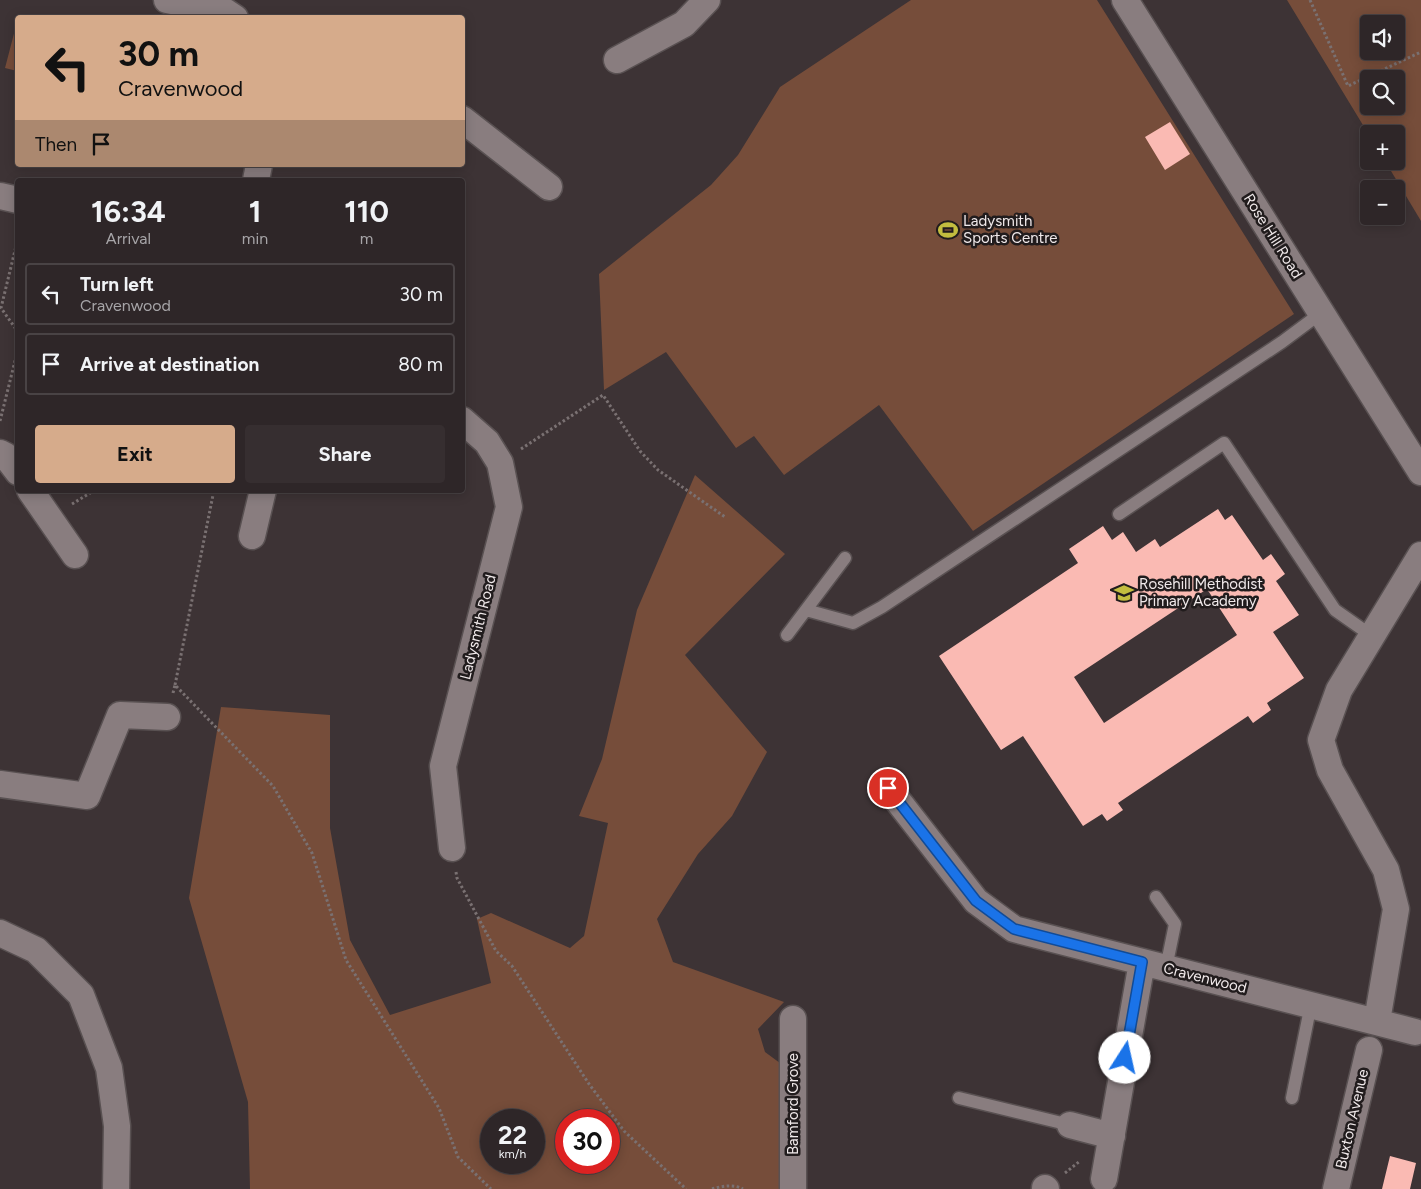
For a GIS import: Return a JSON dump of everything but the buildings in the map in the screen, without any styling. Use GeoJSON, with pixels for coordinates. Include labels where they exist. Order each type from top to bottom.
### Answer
{"type":"FeatureCollection","features":[{"type":"Feature","properties":{"kind":"street"},"geometry":{"type":"LineString","coordinates":[[167,0],[226,12],[230,15]]}},
{"type":"Feature","properties":{"kind":"street"},"geometry":{"type":"LineString","coordinates":[[617,60],[684,24],[707,0]]}},
{"type":"Feature","properties":{"kind":"street","name":"Rose Hill Road"},"geometry":{"type":"LineString","coordinates":[[1125,0],[1421,472]]}},
{"type":"Feature","properties":{"kind":"street"},"geometry":{"type":"LineString","coordinates":[[465,121],[549,187]]}},
{"type":"Feature","properties":{"kind":"street"},"geometry":{"type":"LineString","coordinates":[[0,196],[15,199]]}},
{"type":"Feature","properties":{"kind":"street","name":"Ladysmith Road"},"geometry":{"type":"LineString","coordinates":[[452,848],[443,766],[509,507],[500,463],[487,442],[465,423]]}},
{"type":"Feature","properties":{"kind":"street"},"geometry":{"type":"LineString","coordinates":[[0,453],[6,456],[15,468]]}},
{"type":"Feature","properties":{"kind":"street"},"geometry":{"type":"LineString","coordinates":[[32,493],[75,554]]}},
{"type":"Feature","properties":{"kind":"street"},"geometry":{"type":"LineString","coordinates":[[252,536],[262,493]]}},
{"type":"Feature","properties":{"kind":"street"},"geometry":{"type":"LineString","coordinates":[[1377,1021],[1396,909],[1386,870],[1330,770],[1321,740],[1339,690],[1421,555]]}},
{"type":"Feature","properties":{"kind":"street"},"geometry":{"type":"LineString","coordinates":[[0,784],[87,796],[120,715],[166,717]]}},
{"type":"Feature","properties":{"kind":"street","name":"Cravenwood"},"geometry":{"type":"LineString","coordinates":[[888,788],[976,901],[1014,929],[1415,1032]]}},
{"type":"Feature","properties":{"kind":"street"},"geometry":{"type":"LineString","coordinates":[[0,933],[36,950],[81,995],[109,1068],[117,1126],[116,1189]]}},
{"type":"Feature","properties":{"kind":"street"},"geometry":{"type":"LineString","coordinates":[[1104,1179],[1112,1136],[1154,965]]}},
{"type":"Feature","properties":{"kind":"street","name":"Bamford Grove"},"geometry":{"type":"LineString","coordinates":[[792,1019],[793,1189]]}},
{"type":"Feature","properties":{"kind":"street","name":"Buxton Avenue"},"geometry":{"type":"LineString","coordinates":[[1336,1189],[1369,1050]]}},
{"type":"Feature","properties":{"kind":"street"},"geometry":{"type":"LineString","coordinates":[[1070,1125],[1112,1136]]}},
{"type":"Feature","properties":{"kind":"lane"},"geometry":{"type":"LineString","coordinates":[[806,610],[853,623],[882,607],[1282,342],[1321,313]]}},
{"type":"Feature","properties":{"kind":"lane"},"geometry":{"type":"LineString","coordinates":[[1118,514],[1224,443],[1334,610],[1372,636]]}},
{"type":"Feature","properties":{"kind":"lane"},"geometry":{"type":"LineString","coordinates":[[787,636],[845,558]]}},
{"type":"Feature","properties":{"kind":"lane"},"geometry":{"type":"LineString","coordinates":[[1154,965],[1175,924],[1156,898]]}},
{"type":"Feature","properties":{"kind":"lane"},"geometry":{"type":"LineString","coordinates":[[1292,1098],[1311,1004]]}},
{"type":"Feature","properties":{"kind":"lane"},"geometry":{"type":"LineString","coordinates":[[959,1098],[1070,1125]]}},
{"type":"Feature","properties":{"kind":"path"},"geometry":{"type":"LineString","coordinates":[[1310,0],[1348,86],[1421,52]]}},
{"type":"Feature","properties":{"kind":"path"},"geometry":{"type":"LineString","coordinates":[[15,250],[1,308],[15,328]]}},
{"type":"Feature","properties":{"kind":"path"},"geometry":{"type":"LineString","coordinates":[[0,421],[15,361]]}},
{"type":"Feature","properties":{"kind":"path"},"geometry":{"type":"LineString","coordinates":[[500,463],[603,395],[640,452],[658,470],[725,517]]}},
{"type":"Feature","properties":{"kind":"path"},"geometry":{"type":"LineString","coordinates":[[166,717],[175,684],[213,493]]}},
{"type":"Feature","properties":{"kind":"path"},"geometry":{"type":"LineString","coordinates":[[175,684],[273,786],[312,852],[346,960],[439,1108],[458,1157],[491,1189]]}},
{"type":"Feature","properties":{"kind":"path"},"geometry":{"type":"LineString","coordinates":[[452,848],[457,878],[496,951],[512,966],[589,1084],[624,1131],[686,1189]]}},
{"type":"Feature","properties":{"kind":"path"},"geometry":{"type":"LineString","coordinates":[[712,1189],[723,1186],[740,1187],[743,1189]]}},
{"type":"Feature","properties":{"kind":"shaded area","name":"Ladysmith Sports Centre"},"geometry":{"type":"Polygon","coordinates":[[[911,0],[1097,0],[1294,314],[973,531],[879,405],[784,475],[754,436],[736,448],[666,352],[604,390],[599,274],[711,185],[738,155],[780,87],[911,0]]]}},
{"type":"Feature","properties":{"kind":"shaded area"},"geometry":{"type":"Polygon","coordinates":[[[1287,0],[1421,0],[1421,221],[1405,194],[1405,180],[1396,180],[1390,170],[1405,170],[1405,125],[1363,125],[1287,0]]]}},
{"type":"Feature","properties":{"kind":"shaded area"},"geometry":{"type":"Polygon","coordinates":[[[15,30],[15,70],[5,68],[15,30]]]}},
{"type":"Feature","properties":{"kind":"shaded area"},"geometry":{"type":"Polygon","coordinates":[[[695,475],[785,554],[685,655],[767,752],[732,816],[698,854],[657,919],[673,962],[784,1002],[758,1029],[765,1052],[784,1066],[786,1189],[250,1189],[248,1102],[189,898],[221,707],[330,715],[330,828],[350,940],[390,1015],[491,983],[477,919],[491,913],[570,948],[584,936],[608,823],[579,816],[602,759],[637,610],[695,475]]]}},
{"type":"Feature","properties":{"kind":"place","name":"Ladysmith Sports Centre"},"geometry":{"type":"Point","coordinates":[948,230]}},
{"type":"Feature","properties":{"kind":"place","name":"Rosehill Methodist Primary Academy"},"geometry":{"type":"Point","coordinates":[1124,593]}},
{"type":"Feature","properties":{"kind":"route"},"geometry":{"type":"LineString","coordinates":[[888,788],[976,901],[1014,929],[1142,962],[1125,1058]]}}]}
